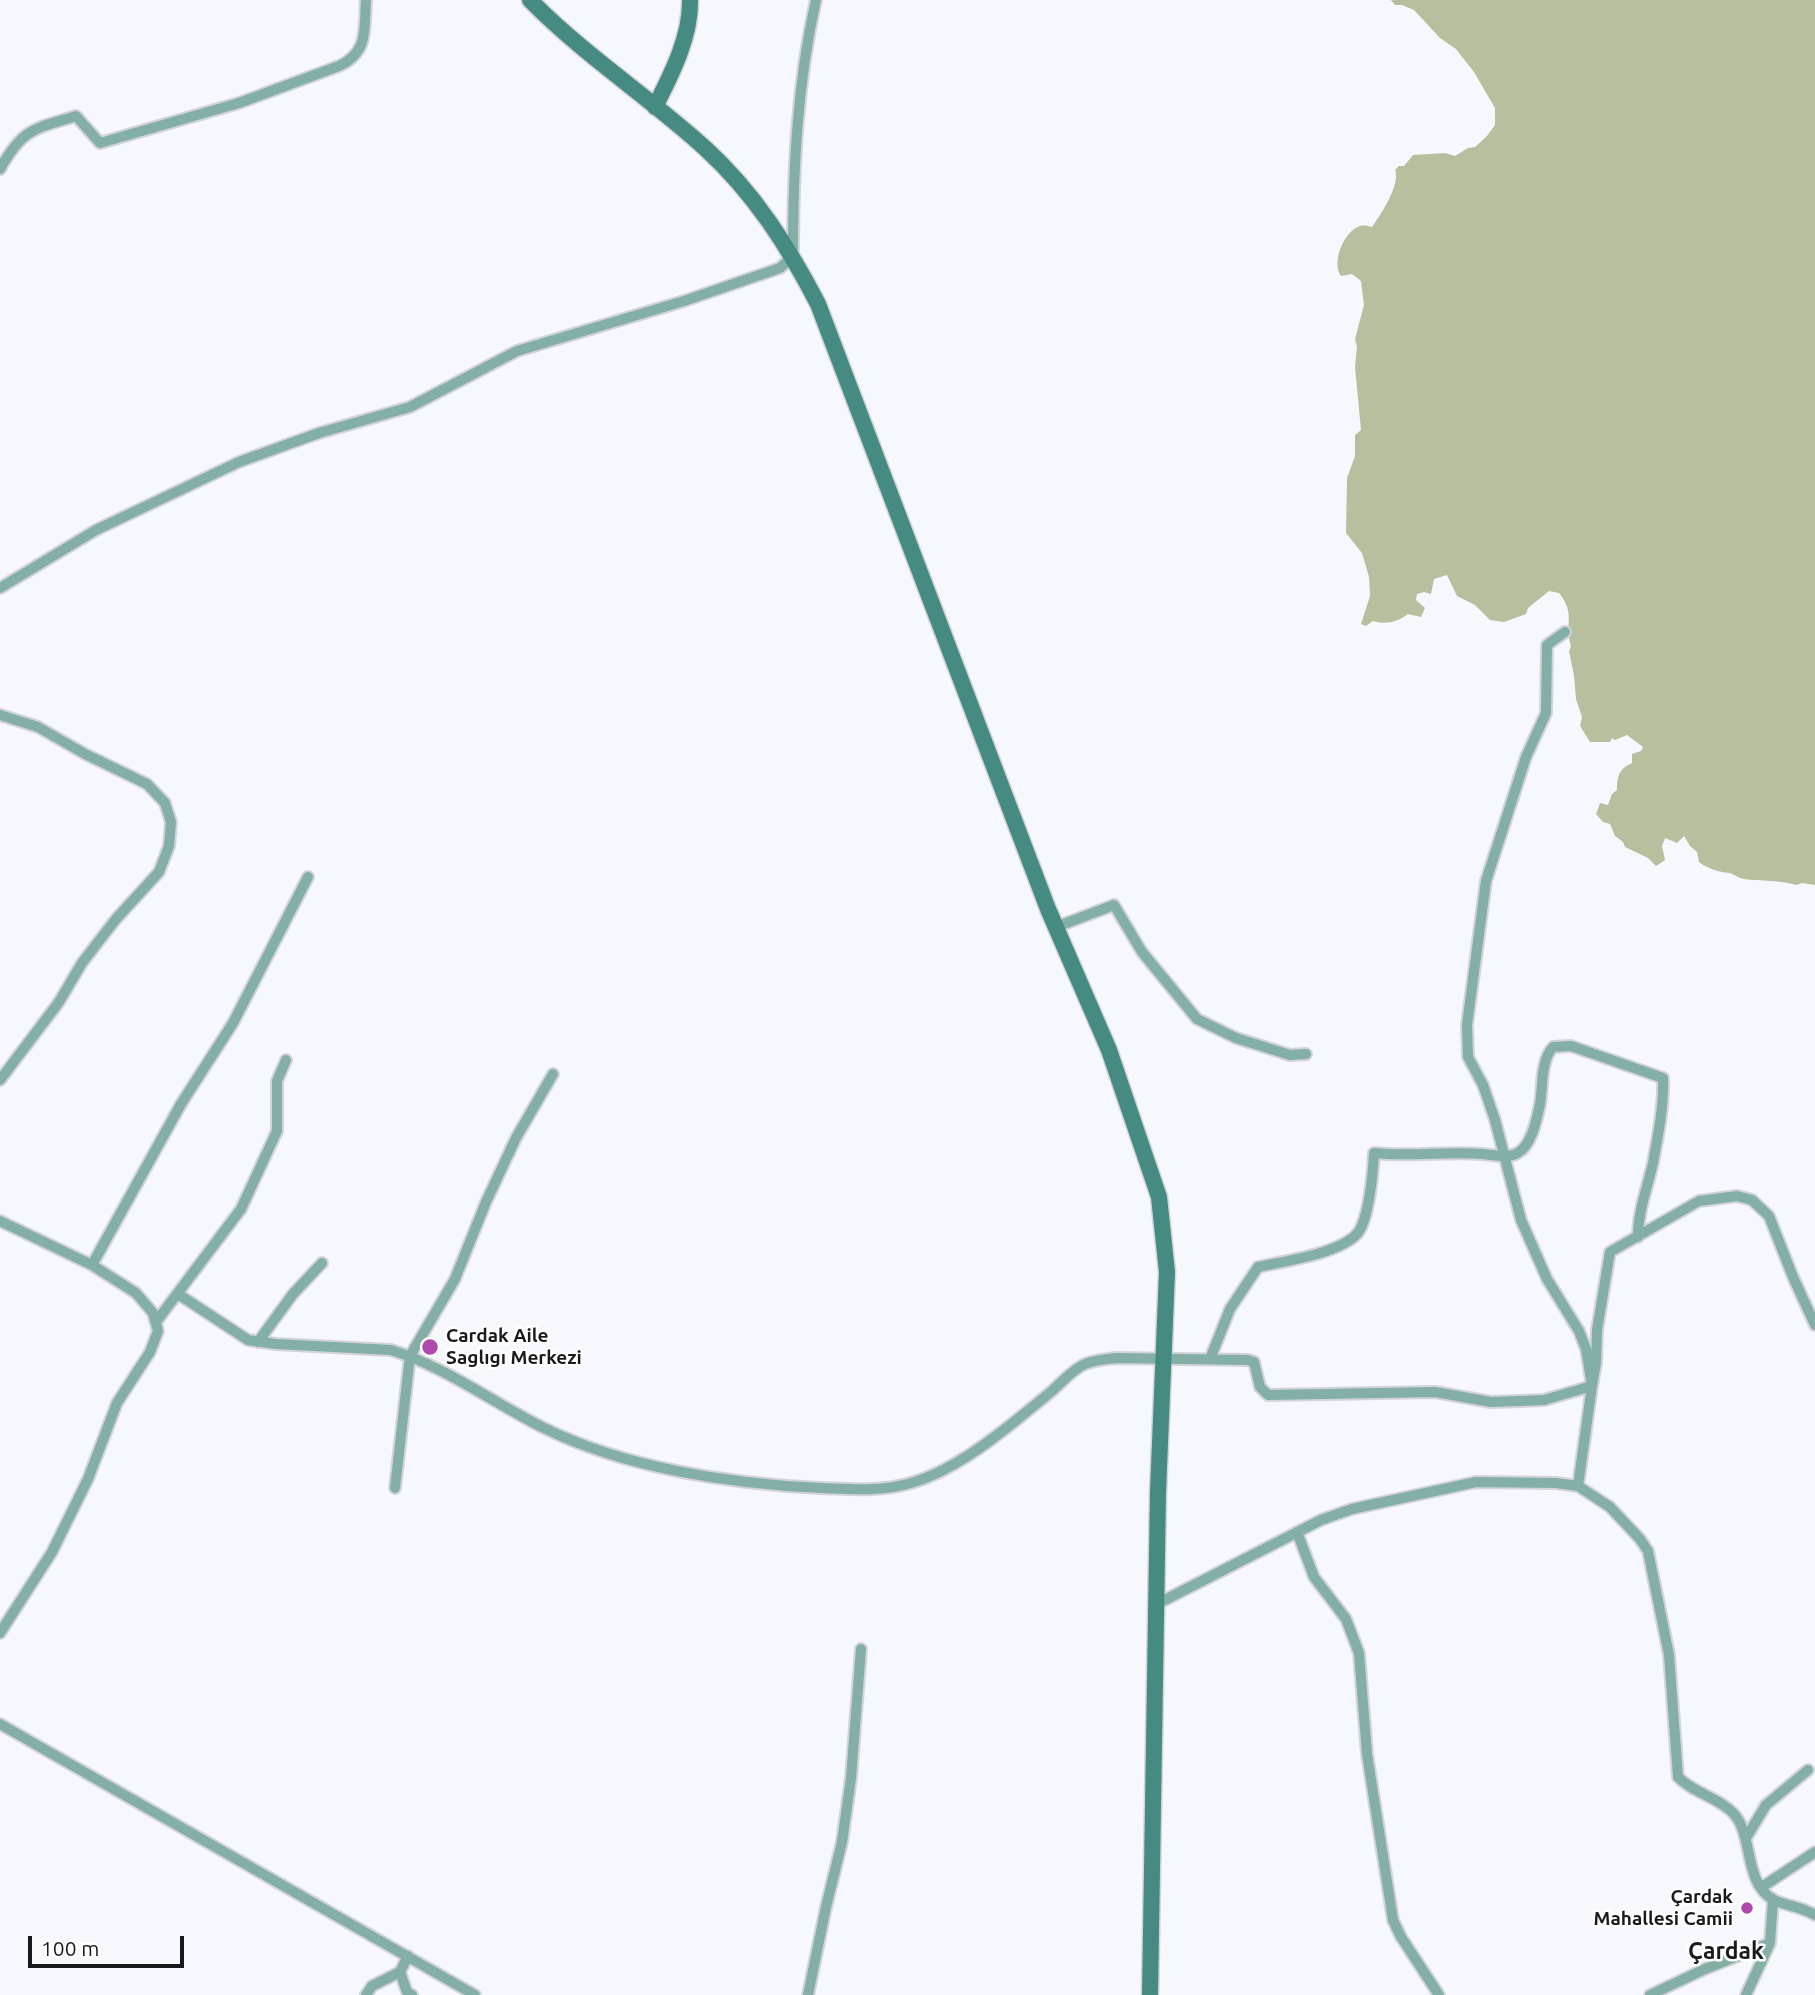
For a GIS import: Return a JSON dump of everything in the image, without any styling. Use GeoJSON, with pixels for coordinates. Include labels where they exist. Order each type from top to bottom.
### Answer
{"type":"FeatureCollection","features":[{"type":"Feature","properties":{"kind":"main road"},"geometry":{"type":"LineString","coordinates":[[530,0],[573,41],[706,149],[755,201],[793,256],[818,304],[1056,927],[1109,1050],[1159,1197],[1167,1272],[1158,1492],[1150,1995]]}},
{"type":"Feature","properties":{"kind":"main road"},"geometry":{"type":"LineString","coordinates":[[655,107],[669,78],[687,27],[690,0]]}},
{"type":"Feature","properties":{"kind":"street"},"geometry":{"type":"LineString","coordinates":[[0,169],[30,130],[76,116],[100,143],[239,103],[340,66],[350,61],[363,44],[366,0]]}},
{"type":"Feature","properties":{"kind":"street"},"geometry":{"type":"LineString","coordinates":[[0,588],[96,530],[239,462],[319,433],[410,407],[517,351],[684,301],[780,268],[793,256],[797,123],[806,45],[816,0]]}},
{"type":"Feature","properties":{"kind":"street"},"geometry":{"type":"LineString","coordinates":[[1565,632],[1547,645],[1546,713],[1526,757],[1486,881],[1467,1025],[1468,1057],[1483,1085],[1521,1220],[1547,1279],[1579,1331],[1586,1349],[1592,1386]]}},
{"type":"Feature","properties":{"kind":"street"},"geometry":{"type":"LineString","coordinates":[[0,715],[38,727],[147,785],[165,803],[171,822],[169,846],[159,872],[116,919],[82,963],[59,1002],[0,1080]]}},
{"type":"Feature","properties":{"kind":"street"},"geometry":{"type":"LineString","coordinates":[[92,1265],[181,1104],[233,1023],[308,877]]}},
{"type":"Feature","properties":{"kind":"street"},"geometry":{"type":"LineString","coordinates":[[1056,927],[1114,905],[1142,951],[1197,1019],[1236,1038],[1290,1055],[1306,1055]]}},
{"type":"Feature","properties":{"kind":"street"},"geometry":{"type":"LineString","coordinates":[[1210,1359],[1230,1309],[1258,1267],[1336,1248],[1358,1233],[1372,1189],[1374,1153],[1395,1155],[1458,1152],[1504,1156],[1519,1153],[1529,1141],[1539,1109],[1546,1054],[1553,1047],[1570,1046],[1663,1077],[1653,1164],[1638,1217],[1638,1237]]}},
{"type":"Feature","properties":{"kind":"street"},"geometry":{"type":"LineString","coordinates":[[156,1322],[241,1209],[277,1131],[277,1081],[286,1060]]}},
{"type":"Feature","properties":{"kind":"street"},"geometry":{"type":"LineString","coordinates":[[395,1488],[410,1356],[456,1279],[501,1170],[553,1073]]}},
{"type":"Feature","properties":{"kind":"street"},"geometry":{"type":"LineString","coordinates":[[1578,1486],[1596,1363],[1597,1330],[1610,1252],[1699,1201],[1737,1196],[1752,1200],[1769,1216],[1815,1325]]}},
{"type":"Feature","properties":{"kind":"street"},"geometry":{"type":"LineString","coordinates":[[0,1220],[92,1265],[136,1293],[146,1302],[158,1331],[155,1344],[117,1403],[88,1479],[52,1552],[0,1633]]}},
{"type":"Feature","properties":{"kind":"street"},"geometry":{"type":"LineString","coordinates":[[258,1342],[293,1294],[322,1263]]}},
{"type":"Feature","properties":{"kind":"street"},"geometry":{"type":"LineString","coordinates":[[178,1294],[248,1340],[391,1350],[410,1356],[545,1429],[609,1454],[723,1480],[788,1486],[864,1490],[910,1483],[961,1459],[1016,1420],[1084,1364],[1116,1358],[1248,1360],[1254,1362],[1260,1387],[1268,1395],[1435,1392],[1490,1402],[1520,1402],[1544,1400],[1592,1386]]}},
{"type":"Feature","properties":{"kind":"street"},"geometry":{"type":"LineString","coordinates":[[1157,1604],[1321,1520],[1352,1509],[1476,1482],[1556,1483],[1578,1486],[1610,1507],[1648,1551],[1669,1655],[1678,1777],[1685,1784],[1732,1811],[1745,1829],[1749,1863],[1762,1887],[1773,1899],[1815,1915]]}},
{"type":"Feature","properties":{"kind":"street"},"geometry":{"type":"LineString","coordinates":[[1297,1532],[1314,1577],[1346,1619],[1356,1643],[1367,1754],[1393,1920],[1439,1995]]}},
{"type":"Feature","properties":{"kind":"street"},"geometry":{"type":"LineString","coordinates":[[808,1995],[842,1842],[851,1778],[861,1649]]}},
{"type":"Feature","properties":{"kind":"street"},"geometry":{"type":"LineString","coordinates":[[0,1724],[475,1995]]}},
{"type":"Feature","properties":{"kind":"street"},"geometry":{"type":"LineString","coordinates":[[1746,1838],[1766,1805],[1808,1770]]}},
{"type":"Feature","properties":{"kind":"street"},"geometry":{"type":"LineString","coordinates":[[1762,1887],[1815,1852]]}},
{"type":"Feature","properties":{"kind":"street"},"geometry":{"type":"LineString","coordinates":[[1746,1995],[1770,1943],[1773,1899]]}},
{"type":"Feature","properties":{"kind":"street"},"geometry":{"type":"LineString","coordinates":[[1650,1995],[1770,1943]]}},
{"type":"Feature","properties":{"kind":"street"},"geometry":{"type":"LineString","coordinates":[[366,1995],[372,1986],[400,1972],[408,1956]]}},
{"type":"Feature","properties":{"kind":"street"},"geometry":{"type":"LineString","coordinates":[[400,1972],[407,1992],[412,1995]]}},
{"type":"Feature","properties":{"kind":"green space"},"geometry":{"type":"Polygon","coordinates":[[[1391,0],[1815,0],[1815,885],[1744,879],[1714,870],[1699,862],[1697,852],[1684,836],[1677,843],[1665,838],[1662,846],[1665,860],[1656,866],[1648,858],[1625,847],[1615,836],[1610,824],[1603,822],[1596,814],[1600,803],[1608,805],[1612,794],[1617,790],[1620,774],[1632,763],[1632,754],[1641,751],[1643,747],[1627,735],[1615,740],[1612,738],[1610,742],[1590,742],[1580,726],[1582,717],[1576,699],[1569,651],[1571,646],[1568,613],[1559,593],[1549,591],[1528,608],[1526,614],[1504,622],[1490,620],[1475,605],[1457,596],[1447,575],[1434,579],[1431,594],[1417,594],[1416,600],[1425,608],[1421,617],[1408,614],[1391,622],[1373,621],[1366,626],[1361,624],[1370,596],[1369,577],[1362,553],[1346,533],[1347,478],[1355,456],[1355,435],[1361,430],[1355,339],[1364,305],[1361,281],[1352,274],[1341,276],[1338,270],[1338,255],[1344,240],[1354,229],[1361,226],[1372,227],[1376,222],[1392,191],[1395,170],[1399,166],[1404,166],[1413,155],[1445,153],[1455,156],[1475,147],[1495,125],[1495,108],[1474,72],[1456,49],[1440,38],[1414,10],[1395,5],[1391,0]]]}},
{"type":"Feature","properties":{"kind":"place","name":"Cardak Aile Saglıgı Merkezi"},"geometry":{"type":"Point","coordinates":[430,1347]}},
{"type":"Feature","properties":{"kind":"place","name":"Çardak Mahallesi Camii"},"geometry":{"type":"Point","coordinates":[1747,1908]}},
{"type":"Feature","properties":{"kind":"district","name":"Çardak"},"geometry":{"type":"Point","coordinates":[1726,1951]}}]}
